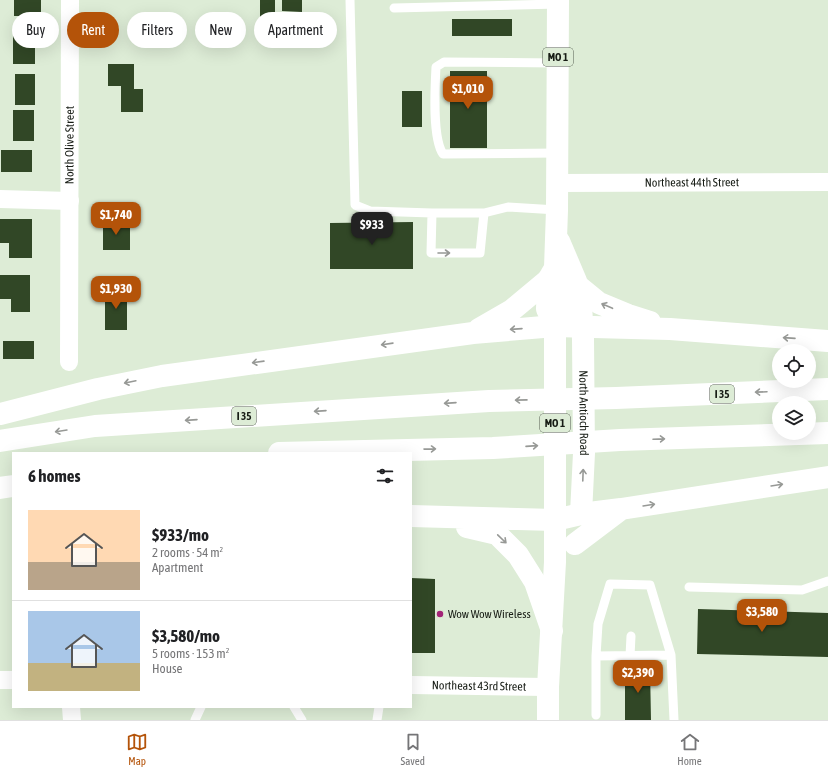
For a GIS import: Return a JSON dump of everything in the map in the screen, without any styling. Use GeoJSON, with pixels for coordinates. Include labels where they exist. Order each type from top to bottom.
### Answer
{"type":"FeatureCollection","features":[{"type":"Feature","properties":{"kind":"main road","name":"North Antioch Road"},"geometry":{"type":"LineString","coordinates":[[548,720],[548,687],[554,589],[555,326],[563,311],[563,280],[552,274],[557,210],[558,2]]}},
{"type":"Feature","properties":{"kind":"main road","name":"North Antioch Road"},"geometry":{"type":"LineString","coordinates":[[554,589],[575,544],[581,514],[584,453],[583,327],[581,305],[577,285],[556,235]]}},
{"type":"Feature","properties":{"kind":"main road"},"geometry":{"type":"LineString","coordinates":[[473,333],[512,310],[552,274]]}},
{"type":"Feature","properties":{"kind":"main road"},"geometry":{"type":"LineString","coordinates":[[577,285],[599,303],[628,315],[670,329]]}},
{"type":"Feature","properties":{"kind":"main road"},"geometry":{"type":"LineString","coordinates":[[0,414],[98,389],[162,376],[473,333],[555,326],[670,329],[828,341]]}},
{"type":"Feature","properties":{"kind":"main road","name":"I 35"},"geometry":{"type":"LineString","coordinates":[[0,441],[96,426],[489,400],[616,398],[828,389]]}},
{"type":"Feature","properties":{"kind":"main road"},"geometry":{"type":"LineString","coordinates":[[322,452],[493,448],[620,440],[828,434]]}},
{"type":"Feature","properties":{"kind":"main road"},"geometry":{"type":"LineString","coordinates":[[418,516],[555,520],[581,514],[828,477]]}},
{"type":"Feature","properties":{"kind":"main road"},"geometry":{"type":"LineString","coordinates":[[0,488],[12,488]]}},
{"type":"Feature","properties":{"kind":"main road"},"geometry":{"type":"LineString","coordinates":[[575,544],[621,509]]}},
{"type":"Feature","properties":{"kind":"main road"},"geometry":{"type":"LineString","coordinates":[[418,516],[497,534],[518,555],[535,582],[552,631]]}},
{"type":"Feature","properties":{"kind":"street","name":"North Olive Street"},"geometry":{"type":"LineString","coordinates":[[69,362],[70,0]]}},
{"type":"Feature","properties":{"kind":"street","name":"Northeast 44th Street"},"geometry":{"type":"LineString","coordinates":[[557,183],[828,182]]}},
{"type":"Feature","properties":{"kind":"street"},"geometry":{"type":"LineString","coordinates":[[0,199],[70,200]]}},
{"type":"Feature","properties":{"kind":"street"},"geometry":{"type":"LineString","coordinates":[[0,680],[12,680]]}},
{"type":"Feature","properties":{"kind":"street","name":"Northeast 43rd Street"},"geometry":{"type":"LineString","coordinates":[[412,685],[548,687]]}},
{"type":"Feature","properties":{"kind":"street"},"geometry":{"type":"LineString","coordinates":[[71,708],[72,720]]}},
{"type":"Feature","properties":{"kind":"lane"},"geometry":{"type":"LineString","coordinates":[[350,0],[355,205],[370,211],[432,213],[484,213],[508,207],[557,210]]}},
{"type":"Feature","properties":{"kind":"lane"},"geometry":{"type":"LineString","coordinates":[[394,8],[558,2]]}},
{"type":"Feature","properties":{"kind":"lane"},"geometry":{"type":"LineString","coordinates":[[557,153],[443,154],[439,148],[437,134],[435,80],[436,67],[444,62],[558,63]]}},
{"type":"Feature","properties":{"kind":"lane"},"geometry":{"type":"LineString","coordinates":[[432,213],[431,253],[480,253],[484,213]]}},
{"type":"Feature","properties":{"kind":"lane"},"geometry":{"type":"LineString","coordinates":[[689,587],[802,590],[828,581]]}},
{"type":"Feature","properties":{"kind":"lane"},"geometry":{"type":"LineString","coordinates":[[596,715],[596,656],[598,624],[610,584],[630,587],[650,585],[671,655],[674,720]]}},
{"type":"Feature","properties":{"kind":"lane"},"geometry":{"type":"LineString","coordinates":[[630,656],[631,636]]}},
{"type":"Feature","properties":{"kind":"lane"},"geometry":{"type":"LineString","coordinates":[[596,656],[671,655]]}},
{"type":"Feature","properties":{"kind":"lane"},"geometry":{"type":"LineString","coordinates":[[195,720],[201,708]]}},
{"type":"Feature","properties":{"kind":"lane"},"geometry":{"type":"LineString","coordinates":[[295,708],[302,720]]}},
{"type":"Feature","properties":{"kind":"lane"},"geometry":{"type":"LineString","coordinates":[[377,720],[379,708]]}},
{"type":"Feature","properties":{"kind":"building"},"geometry":{"type":"Polygon","coordinates":[[[14,0],[41,0],[41,12],[14,12],[14,0]]]}},
{"type":"Feature","properties":{"kind":"building"},"geometry":{"type":"Polygon","coordinates":[[[260,0],[275,0],[275,12],[260,12],[260,0]]]}},
{"type":"Feature","properties":{"kind":"building"},"geometry":{"type":"Polygon","coordinates":[[[282,0],[302,0],[302,12],[282,11],[282,0]]]}},
{"type":"Feature","properties":{"kind":"building"},"geometry":{"type":"Polygon","coordinates":[[[452,19],[512,19],[512,36],[452,36],[452,19]]]}},
{"type":"Feature","properties":{"kind":"building"},"geometry":{"type":"Polygon","coordinates":[[[13,48],[35,48],[35,64],[13,64],[13,48]]]}},
{"type":"Feature","properties":{"kind":"building"},"geometry":{"type":"Polygon","coordinates":[[[108,64],[134,64],[134,89],[143,89],[143,112],[121,112],[121,86],[108,86],[108,64]]]}},
{"type":"Feature","properties":{"kind":"building"},"geometry":{"type":"Polygon","coordinates":[[[450,71],[487,71],[487,148],[450,148],[450,71]]]}},
{"type":"Feature","properties":{"kind":"building"},"geometry":{"type":"Polygon","coordinates":[[[15,74],[35,74],[35,105],[15,105],[15,74]]]}},
{"type":"Feature","properties":{"kind":"building"},"geometry":{"type":"Polygon","coordinates":[[[402,91],[422,91],[422,127],[402,127],[402,91]]]}},
{"type":"Feature","properties":{"kind":"building"},"geometry":{"type":"Polygon","coordinates":[[[13,110],[34,110],[34,141],[13,141],[13,110]]]}},
{"type":"Feature","properties":{"kind":"building"},"geometry":{"type":"Polygon","coordinates":[[[1,150],[32,150],[32,172],[1,172],[1,150]]]}},
{"type":"Feature","properties":{"kind":"building"},"geometry":{"type":"Polygon","coordinates":[[[0,219],[32,219],[32,258],[9,258],[9,243],[0,243],[0,219]]]}},
{"type":"Feature","properties":{"kind":"building"},"geometry":{"type":"Polygon","coordinates":[[[103,222],[130,222],[130,250],[103,250],[103,222]]]}},
{"type":"Feature","properties":{"kind":"building"},"geometry":{"type":"Polygon","coordinates":[[[413,222],[413,269],[330,269],[330,223],[413,222]]]}},
{"type":"Feature","properties":{"kind":"building"},"geometry":{"type":"Polygon","coordinates":[[[0,275],[30,275],[30,312],[11,312],[11,299],[0,299],[0,275]]]}},
{"type":"Feature","properties":{"kind":"building"},"geometry":{"type":"Polygon","coordinates":[[[105,289],[127,289],[127,330],[105,330],[105,289]]]}},
{"type":"Feature","properties":{"kind":"building"},"geometry":{"type":"Polygon","coordinates":[[[3,341],[34,341],[34,359],[3,359],[3,341]]]}},
{"type":"Feature","properties":{"kind":"building"},"geometry":{"type":"Polygon","coordinates":[[[412,578],[435,579],[435,653],[412,653],[412,578]]]}},
{"type":"Feature","properties":{"kind":"building"},"geometry":{"type":"Polygon","coordinates":[[[698,609],[828,613],[828,657],[697,654],[698,609]]]}},
{"type":"Feature","properties":{"kind":"building"},"geometry":{"type":"Polygon","coordinates":[[[625,668],[650,668],[651,720],[625,720],[625,668]]]}},
{"type":"Feature","properties":{"kind":"place","name":"Wow Wow Wireless"},"geometry":{"type":"Point","coordinates":[440,614]}}]}
